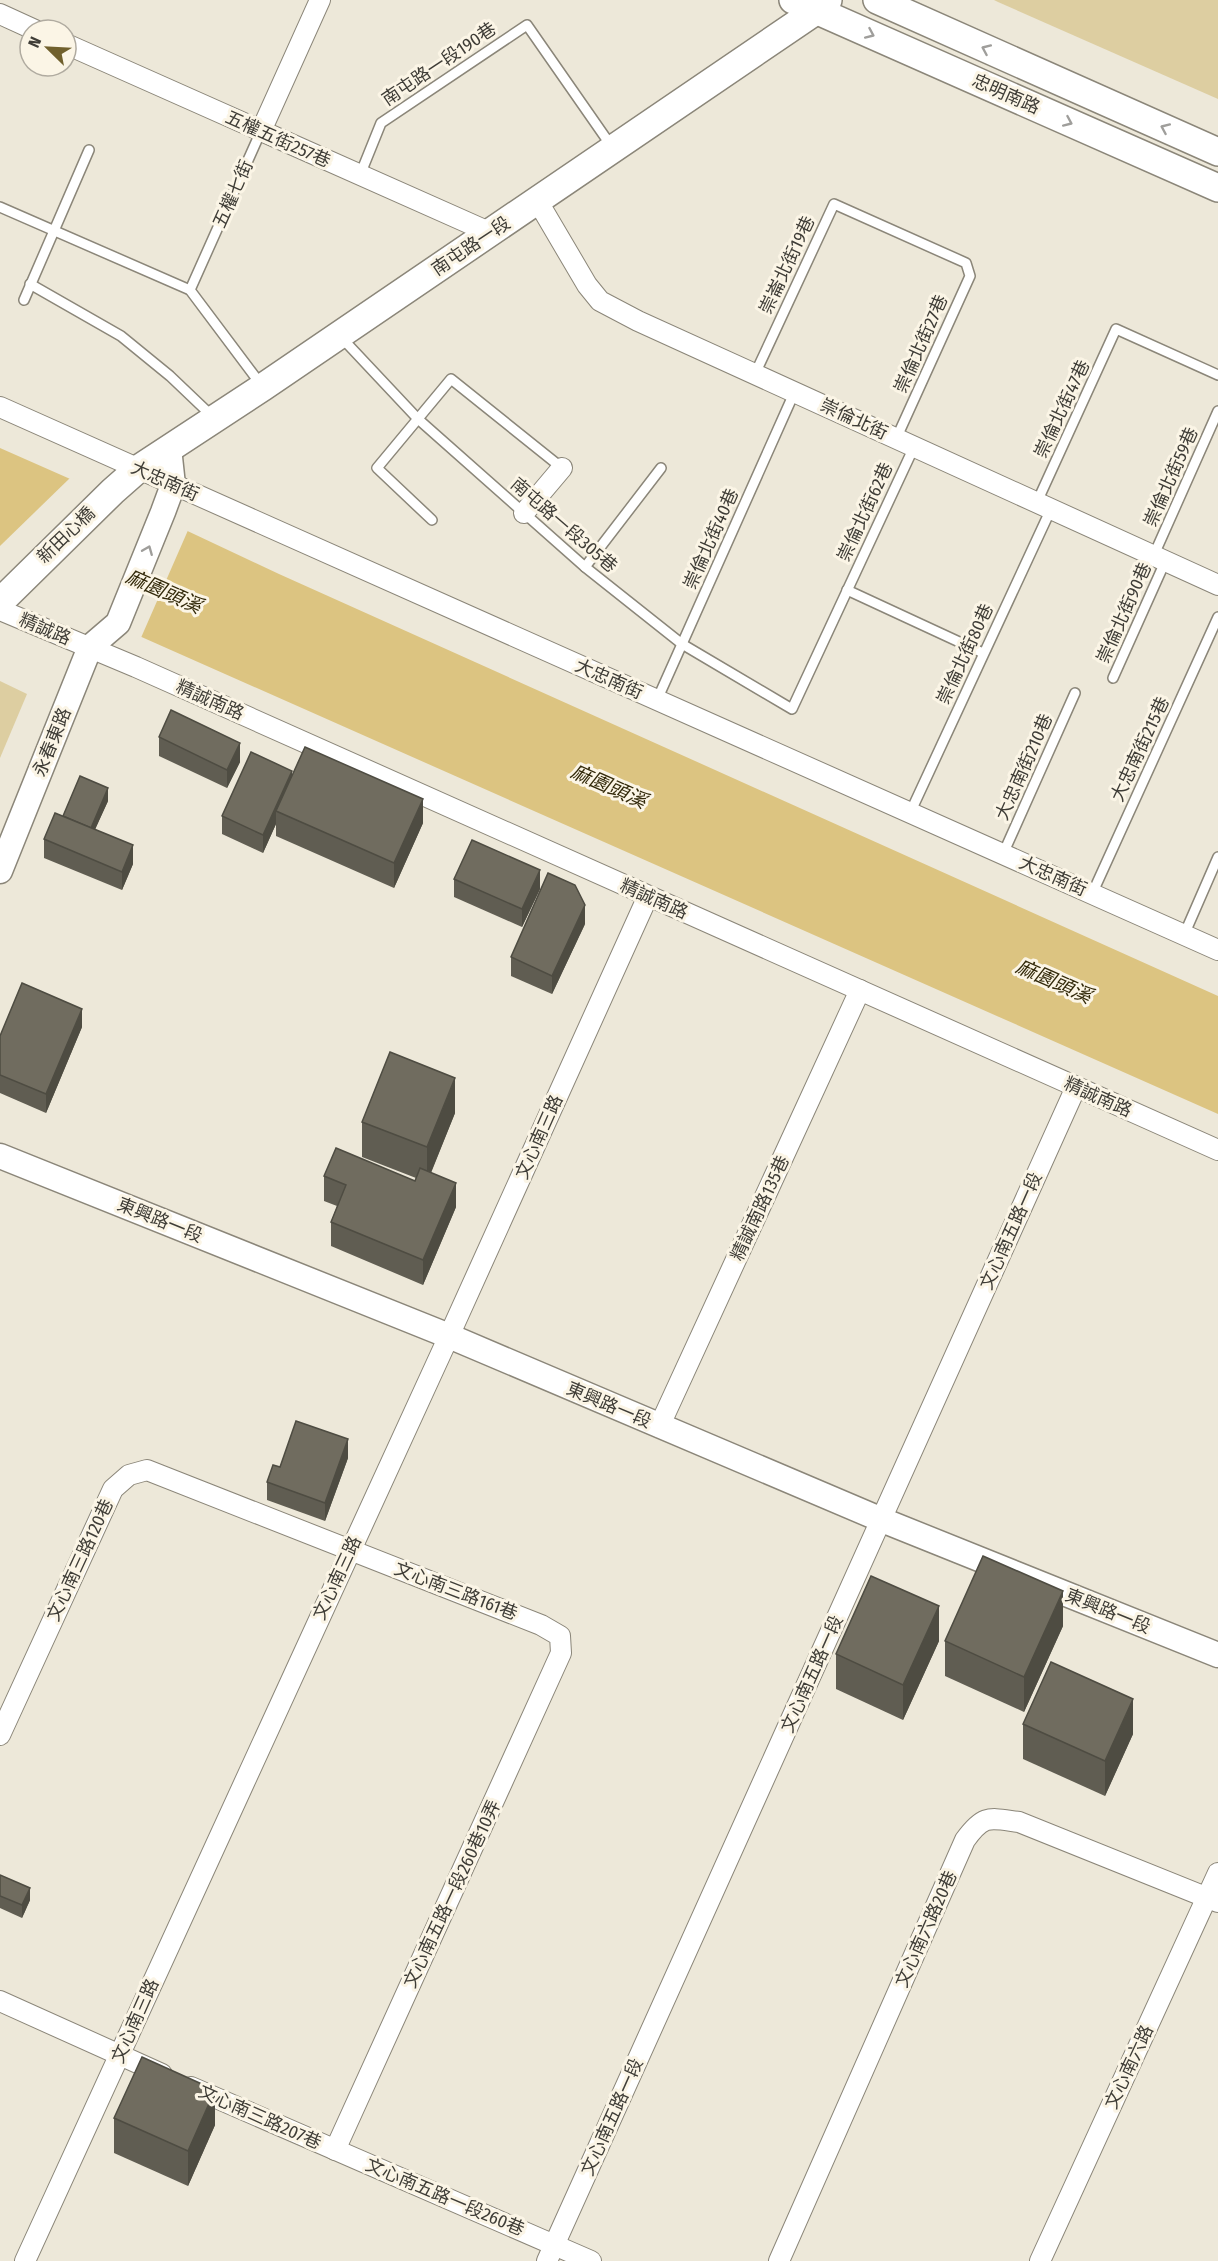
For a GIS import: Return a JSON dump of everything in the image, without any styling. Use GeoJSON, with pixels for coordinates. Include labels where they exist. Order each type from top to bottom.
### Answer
{"type":"FeatureCollection","features":[{"type":"Feature","properties":{"kind":"main road","name":"忠明南路"},"geometry":{"type":"LineString","coordinates":[[877,0],[1218,152]]}},
{"type":"Feature","properties":{"kind":"main road","name":"忠明南路"},"geometry":{"type":"LineString","coordinates":[[813,4],[1218,189]]}},
{"type":"Feature","properties":{"kind":"main road","name":"南屯路一段"},"geometry":{"type":"LineString","coordinates":[[112,491],[138,469],[491,233],[813,4]]}},
{"type":"Feature","properties":{"kind":"main road","name":"新田心橋"},"geometry":{"type":"LineString","coordinates":[[0,602],[112,491]]}},
{"type":"Feature","properties":{"kind":"street","name":"五權七街"},"geometry":{"type":"LineString","coordinates":[[261,131],[320,0]]}},
{"type":"Feature","properties":{"kind":"street"},"geometry":{"type":"LineString","coordinates":[[0,16],[18,23]]}},
{"type":"Feature","properties":{"kind":"street","name":"五權五街257巷"},"geometry":{"type":"LineString","coordinates":[[78,49],[491,233]]}},
{"type":"Feature","properties":{"kind":"street","name":"崇倫北街"},"geometry":{"type":"LineString","coordinates":[[537,200],[587,285],[600,301],[638,321],[1218,585]]}},
{"type":"Feature","properties":{"kind":"street","name":"大忠南街"},"geometry":{"type":"LineString","coordinates":[[0,407],[1218,950]]}},
{"type":"Feature","properties":{"kind":"street"},"geometry":{"type":"LineString","coordinates":[[169,448],[172,484]]}},
{"type":"Feature","properties":{"kind":"street"},"geometry":{"type":"LineString","coordinates":[[524,513],[562,468]]}},
{"type":"Feature","properties":{"kind":"street","name":"永春東路"},"geometry":{"type":"LineString","coordinates":[[0,871],[90,647],[118,623],[172,484]]}},
{"type":"Feature","properties":{"kind":"street","name":"精誠路"},"geometry":{"type":"LineString","coordinates":[[0,610],[90,647]]}},
{"type":"Feature","properties":{"kind":"street","name":"精誠南路"},"geometry":{"type":"LineString","coordinates":[[90,647],[1218,1150]]}},
{"type":"Feature","properties":{"kind":"street","name":"文心南三路"},"geometry":{"type":"LineString","coordinates":[[25,2261],[648,896]]}},
{"type":"Feature","properties":{"kind":"street","name":"精誠南路135巷"},"geometry":{"type":"LineString","coordinates":[[659,1427],[860,990]]}},
{"type":"Feature","properties":{"kind":"street","name":"文心南五路一段"},"geometry":{"type":"LineString","coordinates":[[551,2253],[1076,1087]]}},
{"type":"Feature","properties":{"kind":"street","name":"東興路一段"},"geometry":{"type":"LineString","coordinates":[[0,1156],[449,1336],[882,1520],[1218,1655]]}},
{"type":"Feature","properties":{"kind":"street","name":"文心南三路120巷"},"geometry":{"type":"LineString","coordinates":[[0,1735],[113,1489],[129,1475],[147,1470],[350,1550]]}},
{"type":"Feature","properties":{"kind":"street","name":"文心南三路161巷"},"geometry":{"type":"LineString","coordinates":[[350,1550],[541,1625],[560,1636]]}},
{"type":"Feature","properties":{"kind":"street","name":"文心南五路一段260巷10弄"},"geometry":{"type":"LineString","coordinates":[[335,2150],[561,1653],[560,1636]]}},
{"type":"Feature","properties":{"kind":"street","name":"文心南六路20巷"},"geometry":{"type":"LineString","coordinates":[[778,2261],[965,1840],[978,1823],[995,1818],[1019,1822],[1212,1900]]}},
{"type":"Feature","properties":{"kind":"street","name":"文心南六路"},"geometry":{"type":"LineString","coordinates":[[1040,2261],[1212,1900],[1218,1873]]}},
{"type":"Feature","properties":{"kind":"street","name":"文心南三路207巷"},"geometry":{"type":"LineString","coordinates":[[0,2001],[335,2150]]}},
{"type":"Feature","properties":{"kind":"street","name":"文心南五路一段260巷"},"geometry":{"type":"LineString","coordinates":[[335,2150],[551,2253],[591,2261]]}},
{"type":"Feature","properties":{"kind":"lane","name":"南屯路一段190巷"},"geometry":{"type":"LineString","coordinates":[[360,175],[381,123],[527,25],[613,148]]}},
{"type":"Feature","properties":{"kind":"lane","name":"五權七街"},"geometry":{"type":"LineString","coordinates":[[190,290],[261,131]]}},
{"type":"Feature","properties":{"kind":"lane"},"geometry":{"type":"LineString","coordinates":[[24,300],[89,150]]}},
{"type":"Feature","properties":{"kind":"lane","name":"崇崙北街19巷"},"geometry":{"type":"LineString","coordinates":[[755,374],[834,204],[966,263]]}},
{"type":"Feature","properties":{"kind":"lane"},"geometry":{"type":"LineString","coordinates":[[0,207],[190,290],[263,387]]}},
{"type":"Feature","properties":{"kind":"lane","name":"崇倫北街27巷"},"geometry":{"type":"LineString","coordinates":[[905,443],[970,276],[966,263]]}},
{"type":"Feature","properties":{"kind":"lane"},"geometry":{"type":"LineString","coordinates":[[30,284],[120,336],[170,376],[215,418]]}},
{"type":"Feature","properties":{"kind":"lane","name":"崇倫北街47巷"},"geometry":{"type":"LineString","coordinates":[[1044,506],[1116,329],[1218,375]]}},
{"type":"Feature","properties":{"kind":"lane","name":"南屯路一段305巷"},"geometry":{"type":"LineString","coordinates":[[339,335],[418,419],[585,567],[682,644],[792,709]]}},
{"type":"Feature","properties":{"kind":"lane"},"geometry":{"type":"LineString","coordinates":[[432,520],[377,468],[451,379],[562,468]]}},
{"type":"Feature","properties":{"kind":"lane","name":"崇倫北街40巷"},"geometry":{"type":"LineString","coordinates":[[657,700],[795,391]]}},
{"type":"Feature","properties":{"kind":"lane","name":"崇倫北街59巷"},"geometry":{"type":"LineString","coordinates":[[1159,559],[1218,411]]}},
{"type":"Feature","properties":{"kind":"lane","name":"崇倫北街62巷"},"geometry":{"type":"LineString","coordinates":[[792,709],[847,590],[905,443]]}},
{"type":"Feature","properties":{"kind":"lane"},"geometry":{"type":"LineString","coordinates":[[585,567],[661,468]]}},
{"type":"Feature","properties":{"kind":"lane","name":"崇倫北街80巷"},"geometry":{"type":"LineString","coordinates":[[910,813],[983,652],[1044,506]]}},
{"type":"Feature","properties":{"kind":"lane","name":"崇倫北街90巷"},"geometry":{"type":"LineString","coordinates":[[1113,678],[1159,559]]}},
{"type":"Feature","properties":{"kind":"lane","name":"崇倫北街62巷"},"geometry":{"type":"LineString","coordinates":[[847,590],[983,652]]}},
{"type":"Feature","properties":{"kind":"lane","name":"大忠南街215巷"},"geometry":{"type":"LineString","coordinates":[[1092,894],[1218,617]]}},
{"type":"Feature","properties":{"kind":"lane","name":"大忠南街210巷"},"geometry":{"type":"LineString","coordinates":[[1003,854],[1075,693]]}},
{"type":"Feature","properties":{"kind":"lane"},"geometry":{"type":"LineString","coordinates":[[1184,935],[1218,857]]}},
{"type":"Feature","properties":{"kind":"shaded area"},"geometry":{"type":"Polygon","coordinates":[[[994,0],[1218,0],[1218,99],[998,2],[994,0]]]}},
{"type":"Feature","properties":{"kind":"shaded area"},"geometry":{"type":"Polygon","coordinates":[[[0,681],[27,694],[0,758],[0,681]]]}},
{"type":"Feature","properties":{"kind":"water","name":"麻園頭溪"},"geometry":{"type":"Polygon","coordinates":[[[0,448],[1218,996],[1218,1114],[119,627],[0,570],[0,448]]]}},
{"type":"Feature","properties":{"kind":"pier"},"geometry":{"type":"Polygon","coordinates":[[[71,477],[189,528],[140,640],[0,573],[0,546],[71,477]]]}},
{"type":"Feature","properties":{"kind":"building"},"geometry":{"type":"Polygon","coordinates":[[[171,710],[240,743],[227,770],[159,737],[171,710]]]}},
{"type":"Feature","properties":{"kind":"building"},"geometry":{"type":"Polygon","coordinates":[[[305,747],[423,799],[394,863],[276,811],[305,747]]]}},
{"type":"Feature","properties":{"kind":"building"},"geometry":{"type":"Polygon","coordinates":[[[251,752],[292,771],[263,835],[222,816],[251,752]]]}},
{"type":"Feature","properties":{"kind":"building"},"geometry":{"type":"Polygon","coordinates":[[[80,776],[108,788],[91,828],[63,816],[80,776]]]}},
{"type":"Feature","properties":{"kind":"building"},"geometry":{"type":"Polygon","coordinates":[[[55,813],[133,845],[122,872],[44,839],[55,813]]]}},
{"type":"Feature","properties":{"kind":"building"},"geometry":{"type":"Polygon","coordinates":[[[472,840],[540,870],[522,909],[454,879],[472,840]]]}},
{"type":"Feature","properties":{"kind":"building"},"geometry":{"type":"Polygon","coordinates":[[[548,873],[575,885],[585,905],[552,976],[511,957],[548,873]]]}},
{"type":"Feature","properties":{"kind":"building"},"geometry":{"type":"Polygon","coordinates":[[[22,983],[82,1009],[46,1094],[0,1075],[0,1036],[22,983]]]}},
{"type":"Feature","properties":{"kind":"building"},"geometry":{"type":"Polygon","coordinates":[[[390,1052],[455,1078],[427,1147],[362,1122],[390,1052]]]}},
{"type":"Feature","properties":{"kind":"building"},"geometry":{"type":"Polygon","coordinates":[[[336,1148],[415,1181],[420,1168],[456,1183],[423,1260],[331,1222],[346,1185],[324,1176],[336,1148]]]}},
{"type":"Feature","properties":{"kind":"building"},"geometry":{"type":"Polygon","coordinates":[[[296,1421],[348,1439],[325,1503],[267,1482],[273,1465],[280,1467],[296,1421]]]}},
{"type":"Feature","properties":{"kind":"building"},"geometry":{"type":"Polygon","coordinates":[[[983,1556],[1063,1591],[1024,1677],[945,1641],[983,1556]]]}},
{"type":"Feature","properties":{"kind":"building"},"geometry":{"type":"Polygon","coordinates":[[[871,1576],[939,1606],[903,1685],[836,1654],[871,1576]]]}},
{"type":"Feature","properties":{"kind":"building"},"geometry":{"type":"Polygon","coordinates":[[[1051,1662],[1133,1699],[1105,1761],[1023,1724],[1051,1662]]]}},
{"type":"Feature","properties":{"kind":"building"},"geometry":{"type":"Polygon","coordinates":[[[0,1875],[30,1888],[22,1905],[0,1896],[0,1875]]]}},
{"type":"Feature","properties":{"kind":"building"},"geometry":{"type":"Polygon","coordinates":[[[142,2057],[215,2090],[188,2151],[114,2118],[142,2057]]]}}]}
